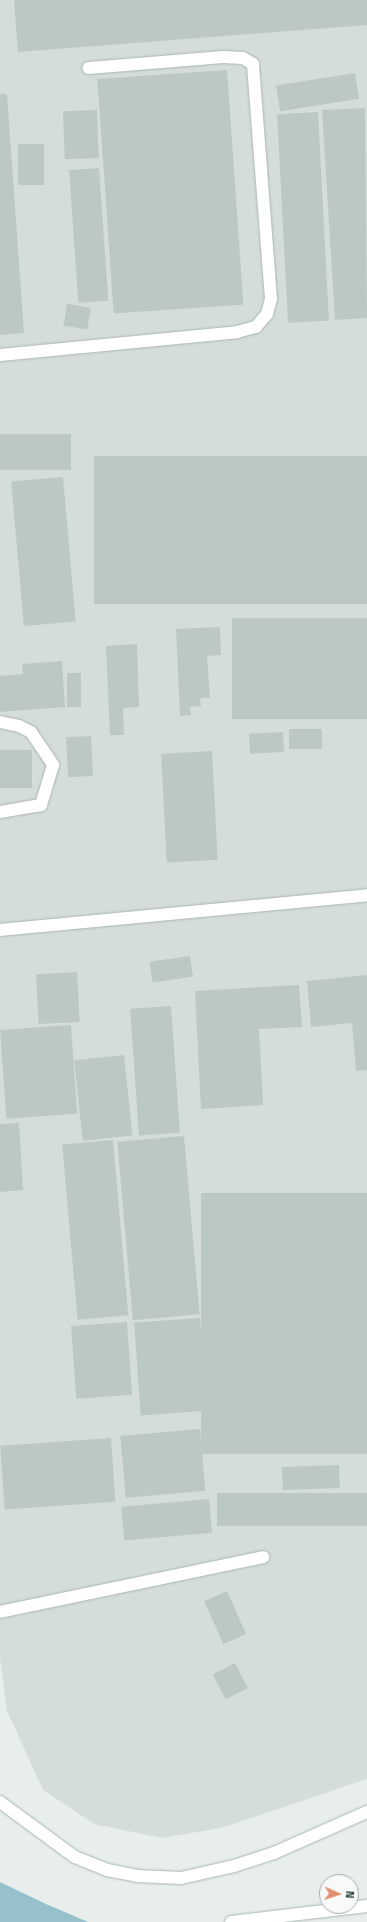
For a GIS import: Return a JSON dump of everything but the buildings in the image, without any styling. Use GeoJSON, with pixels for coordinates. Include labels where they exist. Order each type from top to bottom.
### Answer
{"type":"FeatureCollection","features":[{"type":"Feature","properties":{"kind":"street"},"geometry":{"type":"LineString","coordinates":[[0,355],[237,332],[256,326],[267,314],[271,299],[256,81],[253,64],[243,58],[223,57],[88,68]]}},
{"type":"Feature","properties":{"kind":"street"},"geometry":{"type":"LineString","coordinates":[[0,722],[19,726],[31,732],[53,765],[41,805],[0,812]]}},
{"type":"Feature","properties":{"kind":"street"},"geometry":{"type":"LineString","coordinates":[[0,930],[367,896]]}},
{"type":"Feature","properties":{"kind":"street"},"geometry":{"type":"LineString","coordinates":[[0,1612],[263,1557]]}},
{"type":"Feature","properties":{"kind":"street"},"geometry":{"type":"LineString","coordinates":[[0,1802],[75,1857],[107,1870],[137,1876],[181,1878],[234,1866],[274,1853],[367,1812]]}},
{"type":"Feature","properties":{"kind":"street"},"geometry":{"type":"LineString","coordinates":[[231,1922],[367,1906]]}},
{"type":"Feature","properties":{"kind":"shaded area"},"geometry":{"type":"Polygon","coordinates":[[[0,0],[367,0],[367,1779],[221,1828],[162,1838],[94,1824],[43,1790],[7,1711],[0,1658],[0,0]]]}},
{"type":"Feature","properties":{"kind":"water"},"geometry":{"type":"Polygon","coordinates":[[[0,1882],[46,1904],[88,1922],[0,1922],[0,1882]]]}}]}
